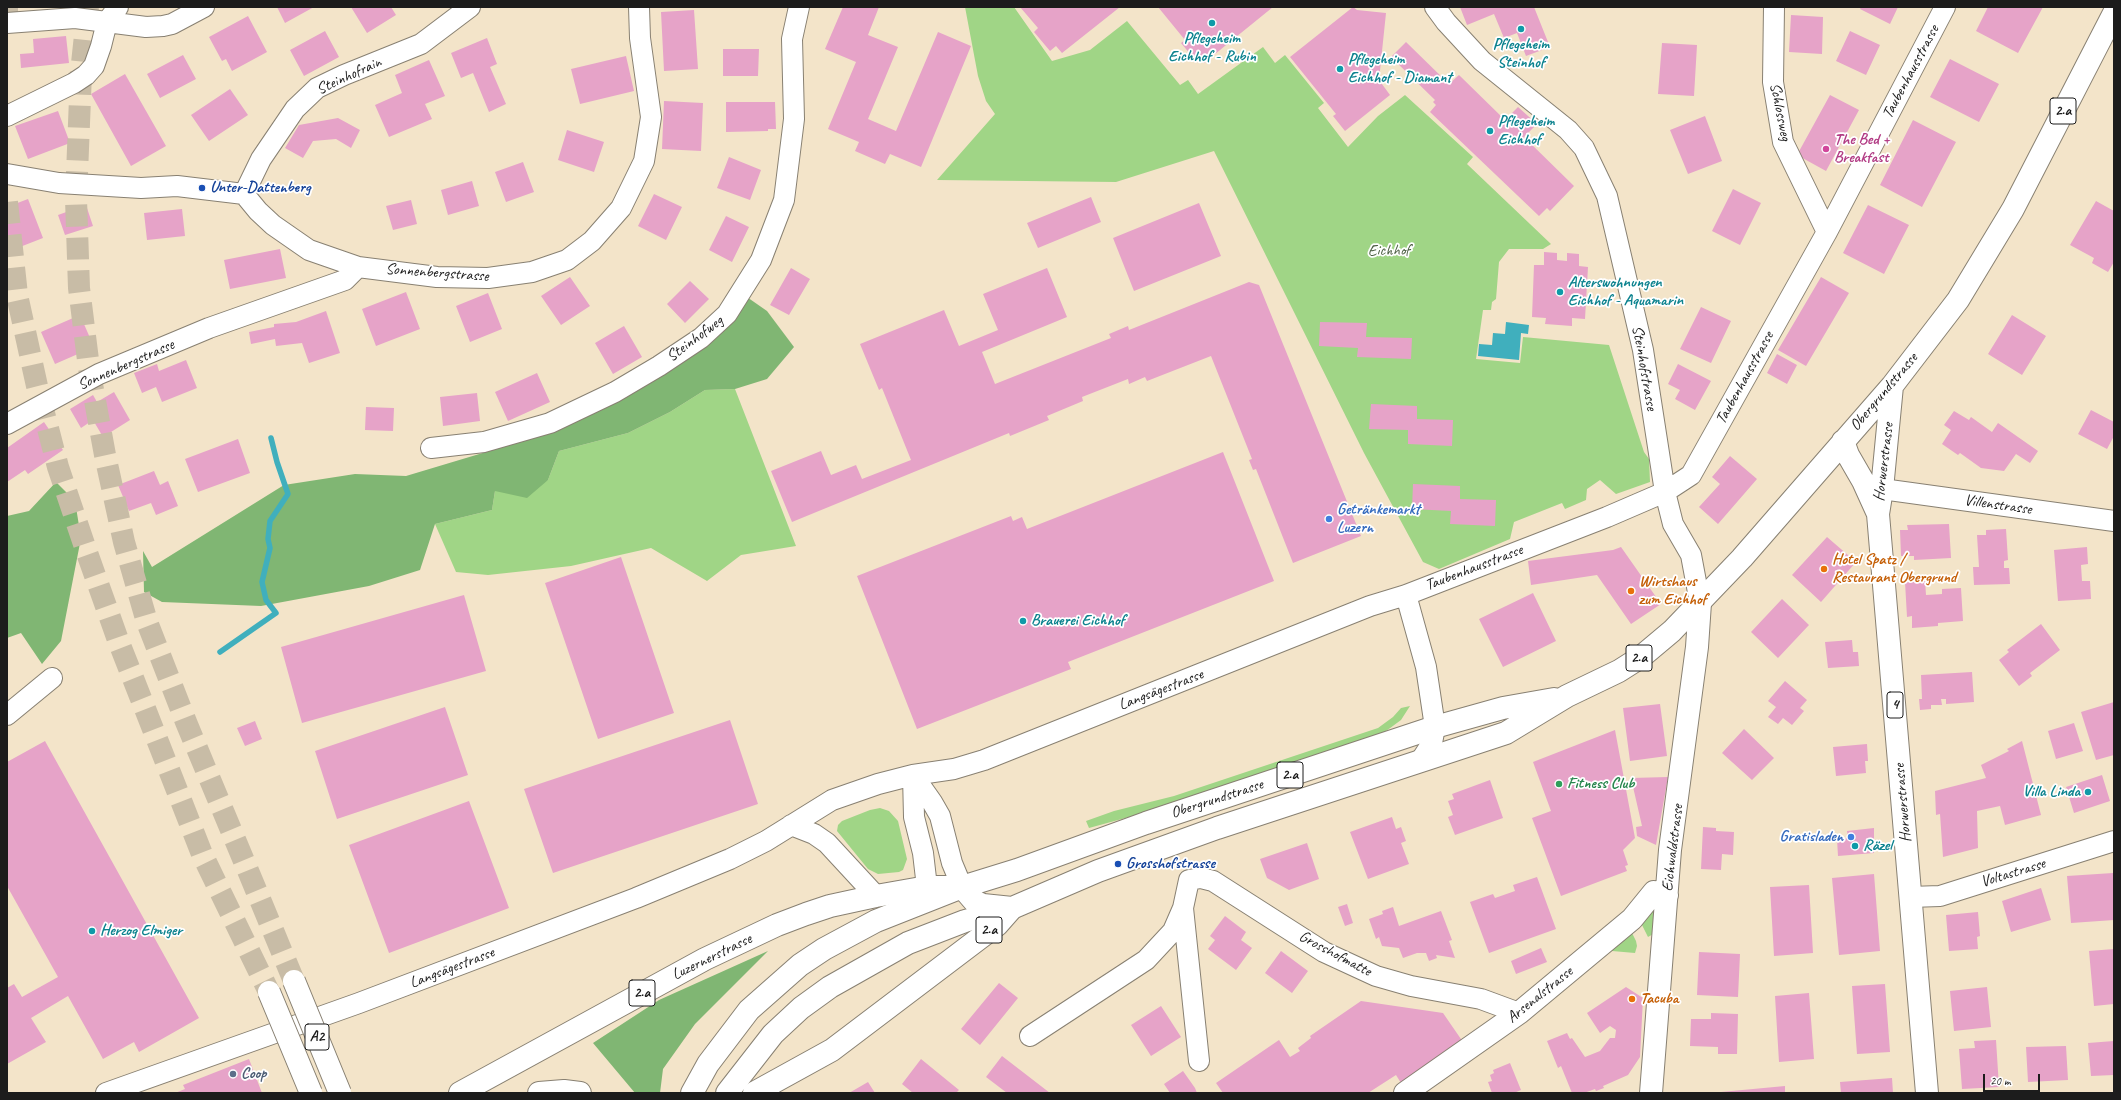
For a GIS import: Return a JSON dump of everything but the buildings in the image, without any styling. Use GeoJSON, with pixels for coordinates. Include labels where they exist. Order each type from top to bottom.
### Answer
{"type":"FeatureCollection","features":[{"type":"Feature","properties":{"kind":"main road","name":"Obergrundstrasse"},"geometry":{"type":"LineString","coordinates":[[727,1093],[749,1062],[773,1034],[801,1008],[830,986],[858,969],[908,943],[965,921],[1012,908],[1098,871],[1217,828],[1506,733],[1567,696],[1619,671],[1641,657],[1672,631],[1742,558],[1892,386],[1958,300],[2013,209],[2114,14]]}},
{"type":"Feature","properties":{"kind":"main road","name":"Horwerstrasse"},"geometry":{"type":"LineString","coordinates":[[1892,386],[1882,489],[1878,514],[1926,1093]]}},
{"type":"Feature","properties":{"kind":"main road","name":"Horwerstrasse"},"geometry":{"type":"LineString","coordinates":[[1843,441],[1848,455],[1863,481],[1878,514]]}},
{"type":"Feature","properties":{"kind":"main road","name":"Eichwaldstrasse"},"geometry":{"type":"LineString","coordinates":[[1651,1093],[1670,850],[1697,647],[1700,603]]}},
{"type":"Feature","properties":{"kind":"main road","name":"Obergrundstrasse"},"geometry":{"type":"LineString","coordinates":[[924,896],[962,887],[1017,870],[1146,823],[1435,727],[1503,708],[1567,696]]}},
{"type":"Feature","properties":{"kind":"main road"},"geometry":{"type":"LineString","coordinates":[[962,887],[974,901],[983,905],[1012,908]]}},
{"type":"Feature","properties":{"kind":"main road","name":"Arsenalstrasse"},"geometry":{"type":"LineString","coordinates":[[1405,1093],[1519,1013],[1632,919],[1654,892],[1667,895]]}},
{"type":"Feature","properties":{"kind":"main road","name":"Luzernerstrasse"},"geometry":{"type":"LineString","coordinates":[[460,1093],[705,959],[778,925],[830,906],[876,896],[924,896]]}},
{"type":"Feature","properties":{"kind":"main road"},"geometry":{"type":"LineString","coordinates":[[692,1093],[708,1064],[749,1010],[800,965],[824,949],[924,896]]}},
{"type":"Feature","properties":{"kind":"main road","name":"2.a"},"geometry":{"type":"LineString","coordinates":[[754,1093],[804,1067],[851,1036],[997,925],[1012,908]]}},
{"type":"Feature","properties":{"kind":"main road","name":"A2"},"geometry":{"type":"LineString","coordinates":[[294,981],[340,1093]]}},
{"type":"Feature","properties":{"kind":"main road","name":"A2"},"geometry":{"type":"LineString","coordinates":[[269,992],[311,1093]]}},
{"type":"Feature","properties":{"kind":"main road"},"geometry":{"type":"LineString","coordinates":[[539,1093],[564,1091],[580,1093]]}},
{"type":"Feature","properties":{"kind":"street"},"geometry":{"type":"LineString","coordinates":[[7,23],[113,14],[146,27],[163,26],[172,24],[204,7]]}},
{"type":"Feature","properties":{"kind":"street","name":"Steinhofrain"},"geometry":{"type":"LineString","coordinates":[[244,194],[261,159],[294,109],[317,88],[344,75],[421,44],[470,7]]}},
{"type":"Feature","properties":{"kind":"street","name":"Sonnenbergstrasse"},"geometry":{"type":"LineString","coordinates":[[244,194],[258,212],[273,225],[309,250],[358,267],[437,276],[488,278],[532,272],[567,260],[592,241],[621,208],[644,161],[651,117],[640,31],[639,7]]}},
{"type":"Feature","properties":{"kind":"street","name":"Steinhofweg"},"geometry":{"type":"LineString","coordinates":[[431,448],[484,442],[550,423],[615,392],[659,366],[701,338],[728,314],[761,260],[784,200],[794,119],[792,39],[799,7]]}},
{"type":"Feature","properties":{"kind":"street","name":"Steinhofstrasse"},"geometry":{"type":"LineString","coordinates":[[1435,7],[1446,22],[1482,61],[1572,135],[1584,148],[1607,196],[1643,350],[1665,492],[1673,524],[1691,555],[1700,603]]}},
{"type":"Feature","properties":{"kind":"street","name":"Schlossweg"},"geometry":{"type":"LineString","coordinates":[[1774,7],[1773,82],[1783,142],[1827,232]]}},
{"type":"Feature","properties":{"kind":"street","name":"Taubenhausstrasse"},"geometry":{"type":"LineString","coordinates":[[1406,595],[1607,517],[1665,492],[1691,476],[1827,232],[1945,7]]}},
{"type":"Feature","properties":{"kind":"street"},"geometry":{"type":"LineString","coordinates":[[7,116],[74,83],[86,75],[94,66],[113,14]]}},
{"type":"Feature","properties":{"kind":"street"},"geometry":{"type":"LineString","coordinates":[[7,174],[59,183],[141,188],[177,186],[244,194]]}},
{"type":"Feature","properties":{"kind":"street","name":"Sonnenbergstrasse"},"geometry":{"type":"LineString","coordinates":[[7,424],[99,374],[210,328],[345,280],[358,267]]}},
{"type":"Feature","properties":{"kind":"street","name":"Villenstrasse"},"geometry":{"type":"LineString","coordinates":[[1882,489],[2114,521]]}},
{"type":"Feature","properties":{"kind":"street"},"geometry":{"type":"LineString","coordinates":[[1406,595],[1426,667],[1435,727],[1432,743],[1421,760]]}},
{"type":"Feature","properties":{"kind":"street","name":"Langsägestrasse"},"geometry":{"type":"LineString","coordinates":[[106,1093],[359,1003],[636,898],[743,853],[832,800],[878,784],[913,775],[954,769],[984,760],[1362,609],[1406,595]]}},
{"type":"Feature","properties":{"kind":"street"},"geometry":{"type":"LineString","coordinates":[[7,715],[52,678]]}},
{"type":"Feature","properties":{"kind":"street"},"geometry":{"type":"LineString","coordinates":[[913,775],[940,816],[952,863],[962,887]]}},
{"type":"Feature","properties":{"kind":"street"},"geometry":{"type":"LineString","coordinates":[[913,775],[914,817],[923,853],[924,896]]}},
{"type":"Feature","properties":{"kind":"street"},"geometry":{"type":"LineString","coordinates":[[790,825],[814,834],[827,843],[876,896]]}},
{"type":"Feature","properties":{"kind":"street","name":"Voltastrasse"},"geometry":{"type":"LineString","coordinates":[[1910,897],[1940,896],[2114,841]]}},
{"type":"Feature","properties":{"kind":"street","name":"Grosshofmatte"},"geometry":{"type":"LineString","coordinates":[[1030,1036],[1146,960],[1173,931],[1183,908],[1189,880],[1201,878],[1213,881],[1324,952],[1376,976],[1411,986],[1481,999],[1519,1013]]}},
{"type":"Feature","properties":{"kind":"street","name":"Grosshofmatte"},"geometry":{"type":"LineString","coordinates":[[1183,908],[1199,1061]]}},
{"type":"Feature","properties":{"kind":"green space","name":"Eichhof"},"geometry":{"type":"Polygon","coordinates":[[[965,7],[1014,7],[1052,61],[1090,50],[1127,21],[1180,85],[1188,80],[1198,94],[1263,47],[1275,63],[1285,55],[1324,103],[1318,108],[1348,147],[1378,116],[1405,95],[1473,157],[1467,164],[1551,244],[1543,249],[1509,249],[1499,262],[1496,299],[1492,302],[1491,310],[1483,310],[1476,359],[1520,363],[1523,337],[1609,345],[1644,452],[1649,459],[1650,482],[1616,494],[1600,480],[1587,489],[1586,500],[1565,509],[1562,503],[1514,522],[1510,539],[1439,569],[1423,562],[1364,453],[1214,151],[1116,182],[937,180],[995,114],[986,101],[978,76],[965,7]]]}},
{"type":"Feature","properties":{"kind":"green space"},"geometry":{"type":"Polygon","coordinates":[[[744,295],[767,311],[794,347],[767,379],[735,389],[705,390],[670,412],[628,433],[559,451],[548,480],[527,498],[495,491],[492,510],[435,524],[420,570],[369,586],[261,606],[162,602],[144,592],[143,551],[152,567],[284,485],[355,474],[406,476],[536,437],[600,408],[744,295]]]}},
{"type":"Feature","properties":{"kind":"green space"},"geometry":{"type":"Polygon","coordinates":[[[735,389],[796,546],[741,555],[707,581],[651,548],[571,566],[488,575],[456,572],[435,524],[492,510],[495,491],[548,480],[559,451],[628,433],[670,412],[705,390],[735,389]]]}},
{"type":"Feature","properties":{"kind":"green space"},"geometry":{"type":"Polygon","coordinates":[[[56,482],[75,501],[81,538],[61,641],[42,664],[21,633],[7,638],[7,516],[29,511],[56,482]]]}},
{"type":"Feature","properties":{"kind":"green space"},"geometry":{"type":"Polygon","coordinates":[[[1410,706],[1401,720],[1382,734],[1140,814],[1089,828],[1086,821],[1114,811],[1174,796],[1378,728],[1393,717],[1401,708],[1410,706]]]}},
{"type":"Feature","properties":{"kind":"green space"},"geometry":{"type":"Polygon","coordinates":[[[880,808],[889,811],[898,821],[907,859],[903,870],[899,872],[878,874],[868,869],[837,831],[838,825],[842,821],[870,810],[880,808]]]}},
{"type":"Feature","properties":{"kind":"green space"},"geometry":{"type":"Polygon","coordinates":[[[1654,909],[1657,910],[1655,933],[1648,937],[1641,923],[1654,909]]]}},
{"type":"Feature","properties":{"kind":"green space"},"geometry":{"type":"Polygon","coordinates":[[[1632,933],[1636,941],[1637,946],[1635,953],[1612,951],[1612,948],[1632,933]]]}},
{"type":"Feature","properties":{"kind":"green space"},"geometry":{"type":"Polygon","coordinates":[[[768,951],[695,1024],[663,1069],[660,1093],[635,1093],[593,1043],[659,1000],[768,951]]]}},
{"type":"Feature","properties":{"kind":"water"},"geometry":{"type":"Polygon","coordinates":[[[1506,322],[1529,325],[1528,334],[1521,333],[1519,360],[1478,356],[1479,344],[1492,345],[1493,333],[1505,334],[1506,322]]]}},
{"type":"Feature","properties":{"kind":"waterway"},"geometry":{"type":"LineString","coordinates":[[220,652],[276,613],[266,600],[262,582],[270,548],[268,539],[270,521],[288,494],[277,462],[271,438]]}},
{"type":"Feature","properties":{"kind":"tunnel"},"geometry":{"type":"LineString","coordinates":[[7,7],[7,14]]}},
{"type":"Feature","properties":{"kind":"tunnel"},"geometry":{"type":"LineString","coordinates":[[88,7],[81,73],[76,199],[79,288],[89,368],[105,455],[124,542],[147,622],[186,722],[294,981]]}},
{"type":"Feature","properties":{"kind":"tunnel"},"geometry":{"type":"LineString","coordinates":[[7,202],[17,295],[37,386],[58,467],[118,640],[202,854],[269,992]]}},
{"type":"Feature","properties":{"kind":"place","name":"Pflegeheim Eichhof - Rubin"},"geometry":{"type":"Point","coordinates":[1212,23]}},
{"type":"Feature","properties":{"kind":"place","name":"Pflegeheim Steinhof"},"geometry":{"type":"Point","coordinates":[1521,29]}},
{"type":"Feature","properties":{"kind":"place","name":"Pflegeheim Eichhof - Diamant"},"geometry":{"type":"Point","coordinates":[1340,69]}},
{"type":"Feature","properties":{"kind":"place","name":"Pflegeheim Eichhof"},"geometry":{"type":"Point","coordinates":[1490,131]}},
{"type":"Feature","properties":{"kind":"place","name":"The Bed + Breakfast"},"geometry":{"type":"Point","coordinates":[1826,149]}},
{"type":"Feature","properties":{"kind":"place","name":"Unter-Dattenberg"},"geometry":{"type":"Point","coordinates":[202,188]}},
{"type":"Feature","properties":{"kind":"place","name":"Alterswohnungen Eichhof - Aquamarin"},"geometry":{"type":"Point","coordinates":[1560,292]}},
{"type":"Feature","properties":{"kind":"place","name":"Getränkemarkt Luzern"},"geometry":{"type":"Point","coordinates":[1329,519]}},
{"type":"Feature","properties":{"kind":"place","name":"Hotel Spatz / Restaurant Obergrund"},"geometry":{"type":"Point","coordinates":[1824,569]}},
{"type":"Feature","properties":{"kind":"place","name":"Wirtshaus zum Eichhof"},"geometry":{"type":"Point","coordinates":[1631,591]}},
{"type":"Feature","properties":{"kind":"place","name":"Brauerei Eichhof"},"geometry":{"type":"Point","coordinates":[1023,621]}},
{"type":"Feature","properties":{"kind":"place","name":"Fitness Club"},"geometry":{"type":"Point","coordinates":[1559,784]}},
{"type":"Feature","properties":{"kind":"place","name":"Villa Linda"},"geometry":{"type":"Point","coordinates":[2088,792]}},
{"type":"Feature","properties":{"kind":"place","name":"Gratisladen"},"geometry":{"type":"Point","coordinates":[1851,837]}},
{"type":"Feature","properties":{"kind":"place","name":"Räzel"},"geometry":{"type":"Point","coordinates":[1855,846]}},
{"type":"Feature","properties":{"kind":"place","name":"Grosshofstrasse"},"geometry":{"type":"Point","coordinates":[1118,864]}},
{"type":"Feature","properties":{"kind":"place","name":"Herzog Elmiger"},"geometry":{"type":"Point","coordinates":[92,931]}},
{"type":"Feature","properties":{"kind":"place","name":"Tacuba"},"geometry":{"type":"Point","coordinates":[1632,999]}},
{"type":"Feature","properties":{"kind":"place","name":"Coop"},"geometry":{"type":"Point","coordinates":[233,1074]}}]}
